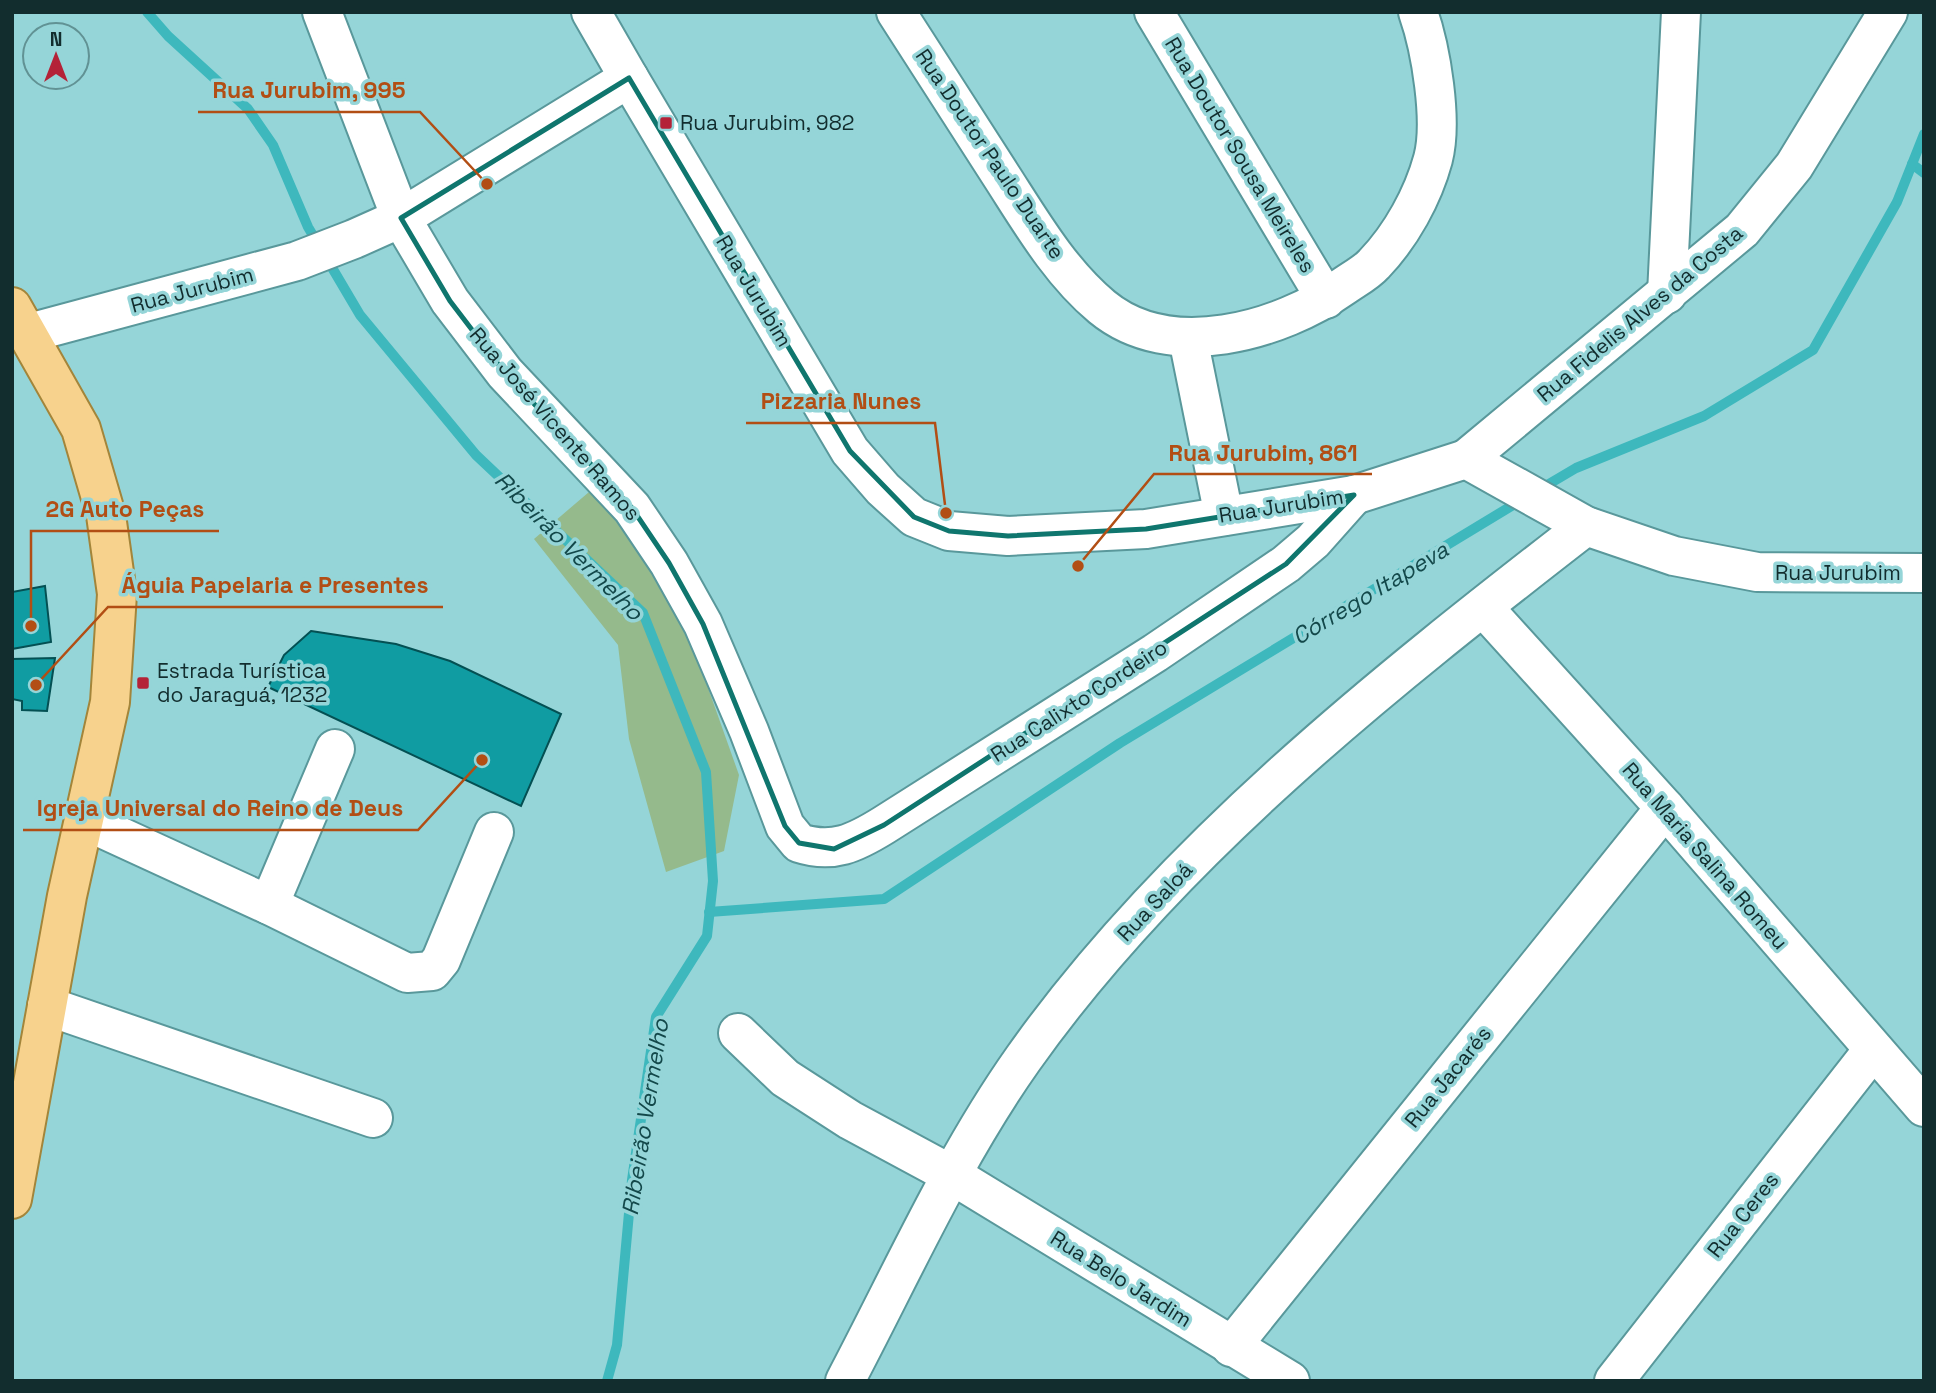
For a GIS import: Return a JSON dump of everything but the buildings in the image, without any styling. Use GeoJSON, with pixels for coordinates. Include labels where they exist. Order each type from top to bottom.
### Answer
{"type":"FeatureCollection","features":[{"type":"Feature","properties":{"kind":"main road"},"geometry":{"type":"LineString","coordinates":[[12,1199],[47,1006],[110,702],[117,594],[106,514],[81,429],[20,320]]}},
{"type":"Feature","properties":{"kind":"street","name":"Rua José Vicente Ramos"},"geometry":{"type":"LineString","coordinates":[[322,12],[401,218],[450,301],[505,373],[632,508],[669,563],[708,636],[785,826]]}},
{"type":"Feature","properties":{"kind":"street"},"geometry":{"type":"LineString","coordinates":[[591,12],[629,78]]}},
{"type":"Feature","properties":{"kind":"street","name":"Rua Doutor Paulo Duarte"},"geometry":{"type":"LineString","coordinates":[[896,12],[1057,258],[1102,308],[1139,327],[1188,338],[1231,335],[1278,322],[1326,299],[1373,266],[1406,223],[1433,158],[1436,121],[1425,32],[1418,12]]}},
{"type":"Feature","properties":{"kind":"street","name":"Rua Doutor Sousa Meireles"},"geometry":{"type":"LineString","coordinates":[[1154,12],[1326,299]]}},
{"type":"Feature","properties":{"kind":"street"},"geometry":{"type":"LineString","coordinates":[[1667,293],[1681,12]]}},
{"type":"Feature","properties":{"kind":"street","name":"Rua Fidelis Alves da Costa"},"geometry":{"type":"LineString","coordinates":[[1466,458],[1742,230],[1794,166],[1888,12]]}},
{"type":"Feature","properties":{"kind":"street","name":"Rua Jurubim"},"geometry":{"type":"LineString","coordinates":[[20,320],[297,261],[355,239],[401,218],[629,78],[850,451],[883,489],[914,517],[949,531],[1008,536],[1146,529],[1354,495],[1466,458],[1586,526],[1674,556],[1757,572],[1924,573]]}},
{"type":"Feature","properties":{"kind":"street"},"geometry":{"type":"LineString","coordinates":[[1188,338],[1223,516]]}},
{"type":"Feature","properties":{"kind":"street","name":"Rua Calixto Cordeiro"},"geometry":{"type":"LineString","coordinates":[[785,826],[799,843],[813,848],[834,849],[854,844],[1155,653],[1286,564],[1313,541],[1354,495]]}},
{"type":"Feature","properties":{"kind":"street","name":"Rua Saloá"},"geometry":{"type":"LineString","coordinates":[[845,1381],[952,1175],[1023,1059],[1116,944],[1207,846],[1276,782],[1483,607],[1586,526]]}},
{"type":"Feature","properties":{"kind":"street","name":"Rua Maria Salina Romeu"},"geometry":{"type":"LineString","coordinates":[[1483,607],[1665,808],[1924,1107]]}},
{"type":"Feature","properties":{"kind":"street"},"geometry":{"type":"LineString","coordinates":[[270,905],[335,748]]}},
{"type":"Feature","properties":{"kind":"street","name":"Rua Jacarés"},"geometry":{"type":"LineString","coordinates":[[1231,1346],[1665,808]]}},
{"type":"Feature","properties":{"kind":"street"},"geometry":{"type":"LineString","coordinates":[[84,820],[270,905],[407,973],[432,971],[441,960],[494,832]]}},
{"type":"Feature","properties":{"kind":"street"},"geometry":{"type":"LineString","coordinates":[[47,1006],[373,1118]]}},
{"type":"Feature","properties":{"kind":"street","name":"Rua Belo Jardim"},"geometry":{"type":"LineString","coordinates":[[738,1033],[785,1078],[850,1120],[952,1175],[1290,1381]]}},
{"type":"Feature","properties":{"kind":"street","name":"Rua Ceres"},"geometry":{"type":"LineString","coordinates":[[1614,1381],[1872,1050]]}},
{"type":"Feature","properties":{"kind":"highlighted area"},"geometry":{"type":"Polygon","coordinates":[[[629,78],[850,451],[914,517],[949,531],[1008,536],[1146,529],[1354,495],[1286,564],[884,825],[834,849],[799,843],[785,826],[703,624],[669,563],[632,508],[505,373],[450,301],[401,218],[629,78]]]}},
{"type":"Feature","properties":{"kind":"green space"},"geometry":{"type":"Polygon","coordinates":[[[589,492],[633,523],[675,595],[739,775],[724,851],[666,872],[629,739],[618,645],[534,539],[589,492]]]}},
{"type":"Feature","properties":{"kind":"waterway","name":"Ribeirão Vermelho"},"geometry":{"type":"LineString","coordinates":[[147,12],[168,36],[248,109],[273,145],[308,227],[360,315],[476,455],[643,613],[706,772],[713,881],[707,936],[656,1017],[632,1180],[617,1345],[607,1381]]}},
{"type":"Feature","properties":{"kind":"waterway","name":"Córrego Itapeva"},"geometry":{"type":"LineString","coordinates":[[1537,491],[1576,468],[1704,416],[1813,350],[1897,202],[1924,134]]}},
{"type":"Feature","properties":{"kind":"waterway"},"geometry":{"type":"LineString","coordinates":[[1912,164],[1924,173]]}},
{"type":"Feature","properties":{"kind":"waterway","name":"Córrego Itapeva"},"geometry":{"type":"LineString","coordinates":[[709,912],[884,899],[1120,743],[1523,499]]}},
{"type":"Feature","properties":{"kind":"place","name":"Rua Jurubim, 982"},"geometry":{"type":"Point","coordinates":[666,123]}},
{"type":"Feature","properties":{"kind":"place","name":"Rua Jurubim, 995"},"geometry":{"type":"Point","coordinates":[487,184]}},
{"type":"Feature","properties":{"kind":"place","name":"Pizzaria Nunes"},"geometry":{"type":"Point","coordinates":[946,513]}},
{"type":"Feature","properties":{"kind":"place","name":"Rua Jurubim, 861"},"geometry":{"type":"Point","coordinates":[1078,566]}},
{"type":"Feature","properties":{"kind":"place","name":"2G Auto Peças"},"geometry":{"type":"Point","coordinates":[31,626]}},
{"type":"Feature","properties":{"kind":"place","name":"Estrada Turística do Jaraguá, 1232"},"geometry":{"type":"Point","coordinates":[143,683]}},
{"type":"Feature","properties":{"kind":"place","name":"Águia Papelaria e Presentes"},"geometry":{"type":"Point","coordinates":[36,685]}},
{"type":"Feature","properties":{"kind":"place","name":"Igreja Universal do Reino de Deus"},"geometry":{"type":"Point","coordinates":[482,760]}}]}
